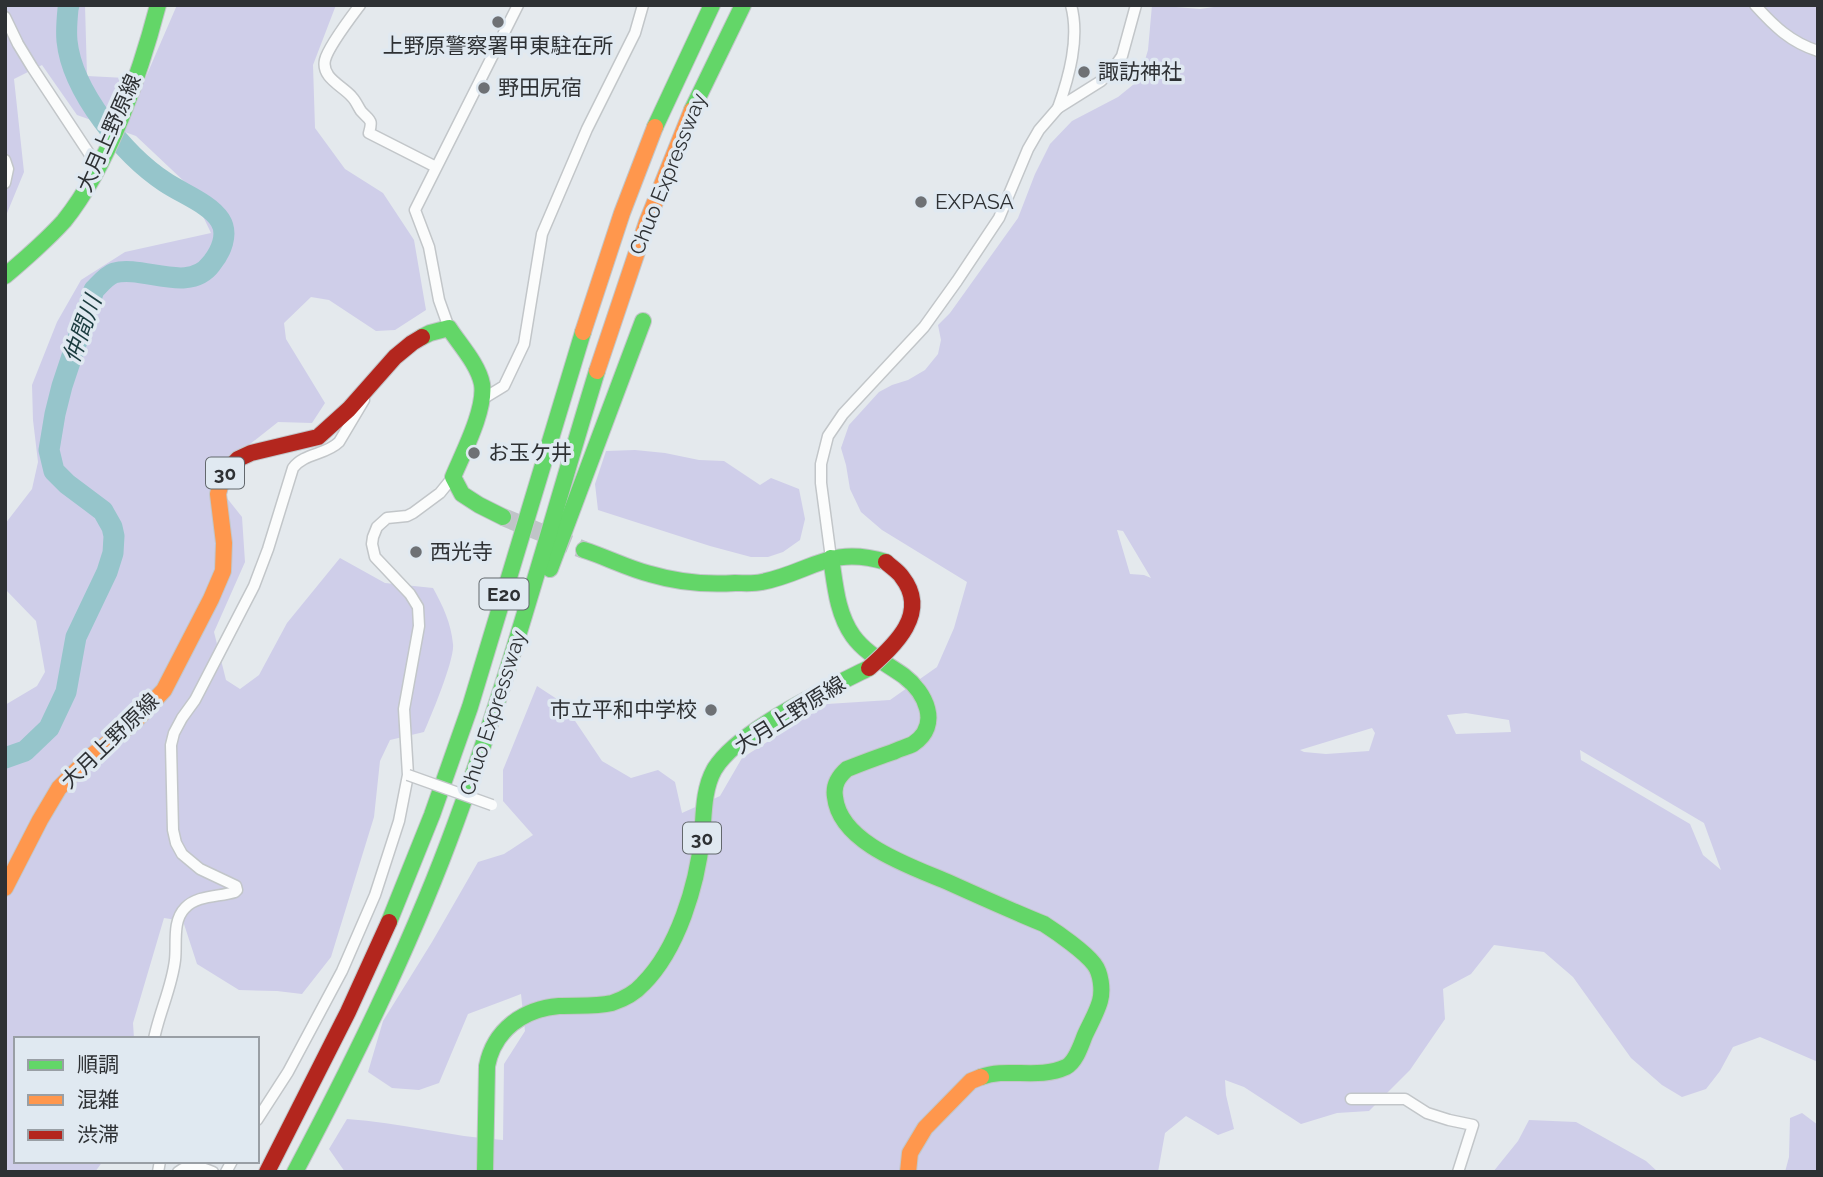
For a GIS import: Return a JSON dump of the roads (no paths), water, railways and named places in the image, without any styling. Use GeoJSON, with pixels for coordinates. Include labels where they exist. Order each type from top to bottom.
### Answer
{"type":"FeatureCollection","features":[{"type":"Feature","properties":{"kind":"main road","name":"大月上野原線"},"geometry":{"type":"LineString","coordinates":[[5,275],[63,222],[87,187],[106,151],[134,83],[158,5]]}},
{"type":"Feature","properties":{"kind":"main road","name":"Chuo Expressway"},"geometry":{"type":"LineString","coordinates":[[267,1172],[373,958],[447,775],[482,670],[573,364],[623,211],[652,135],[712,5]]}},
{"type":"Feature","properties":{"kind":"main road","name":"Chuo Expressway"},"geometry":{"type":"LineString","coordinates":[[295,1172],[394,974],[435,878],[471,783],[510,663],[628,278],[677,145],[709,72],[743,5]]}},
{"type":"Feature","properties":{"kind":"main road"},"geometry":{"type":"LineString","coordinates":[[471,783],[510,689],[542,589],[643,321]]}},
{"type":"Feature","properties":{"kind":"main road","name":"大月上野原線"},"geometry":{"type":"LineString","coordinates":[[5,888],[59,788],[89,758],[135,721],[164,690],[223,570],[224,543],[218,494],[223,475],[238,459],[251,453],[318,437],[342,416],[403,350],[420,337],[449,328]]}},
{"type":"Feature","properties":{"kind":"main road"},"geometry":{"type":"LineString","coordinates":[[449,328],[482,384],[481,400],[470,436],[453,477],[462,494],[503,517]]}},
{"type":"Feature","properties":{"kind":"main road","name":"大月上野原線"},"geometry":{"type":"LineString","coordinates":[[485,1172],[488,1062],[502,1032],[513,1020],[528,1012],[552,1007],[600,1006],[621,1000],[639,988],[655,970],[673,940],[684,911],[701,845],[708,785],[716,766],[731,749],[752,733],[869,668],[890,651],[903,635],[912,613],[913,599],[909,587],[896,569],[872,556],[857,554],[831,558],[762,582],[718,584],[658,577],[584,550]]}},
{"type":"Feature","properties":{"kind":"main road"},"geometry":{"type":"LineString","coordinates":[[831,558],[837,596],[851,634],[864,648],[919,690],[928,705],[930,720],[916,742],[846,769],[839,776],[833,802],[844,824],[879,851],[1044,924],[1094,964],[1100,976],[1101,999],[1070,1065],[1055,1071],[1034,1074],[989,1074],[971,1081],[925,1128],[910,1153],[908,1172]]}},
{"type":"Feature","properties":{"kind":"street"},"geometry":{"type":"LineString","coordinates":[[360,5],[327,55],[326,73],[352,97],[371,120],[369,133],[436,167]]}},
{"type":"Feature","properties":{"kind":"street"},"geometry":{"type":"LineString","coordinates":[[449,328],[439,300],[429,247],[415,210],[518,5]]}},
{"type":"Feature","properties":{"kind":"street"},"geometry":{"type":"LineString","coordinates":[[481,400],[504,386],[524,344],[542,234],[587,129],[635,33],[643,5]]}},
{"type":"Feature","properties":{"kind":"street"},"geometry":{"type":"LineString","coordinates":[[1058,108],[1069,78],[1074,38],[1071,5]]}},
{"type":"Feature","properties":{"kind":"street"},"geometry":{"type":"LineString","coordinates":[[831,558],[821,483],[821,464],[828,436],[843,414],[924,327],[957,281],[999,218],[1028,149],[1039,130],[1058,108],[1113,69],[1122,56],[1136,5]]}},
{"type":"Feature","properties":{"kind":"street"},"geometry":{"type":"LineString","coordinates":[[1755,5],[1776,29],[1790,39],[1818,51]]}},
{"type":"Feature","properties":{"kind":"street"},"geometry":{"type":"LineString","coordinates":[[5,17],[32,67],[98,167]]}},
{"type":"Feature","properties":{"kind":"street"},"geometry":{"type":"LineString","coordinates":[[5,160],[8,169],[5,183]]}},
{"type":"Feature","properties":{"kind":"street"},"geometry":{"type":"LineString","coordinates":[[155,1037],[175,962],[177,922],[180,916],[184,909],[195,901],[237,890],[236,886],[200,869],[182,854],[176,843],[171,771],[174,733],[195,700],[254,586],[293,468],[301,460],[339,442],[359,410],[367,388]]}},
{"type":"Feature","properties":{"kind":"street"},"geometry":{"type":"LineString","coordinates":[[259,1117],[288,1072],[342,971],[374,895],[399,821],[408,775],[404,709],[419,626],[418,607],[410,594],[375,557],[373,537],[377,527],[387,518],[413,513],[440,493],[453,477]]}},
{"type":"Feature","properties":{"kind":"street"},"geometry":{"type":"LineString","coordinates":[[408,775],[492,805]]}},
{"type":"Feature","properties":{"kind":"street"},"geometry":{"type":"LineString","coordinates":[[1351,1099],[1405,1098],[1427,1112],[1473,1125],[1458,1172]]}},
{"type":"Feature","properties":{"kind":"street"},"geometry":{"type":"LineString","coordinates":[[178,1172],[184,1167],[192,1167],[213,1172]]}},
{"type":"Feature","properties":{"kind":"waterway","name":"仲間川"},"geometry":{"type":"LineString","coordinates":[[5,758],[25,751],[49,728],[66,692],[76,637],[107,572],[113,553],[112,527],[103,511],[54,471],[49,450],[62,386],[94,290],[114,273],[138,272],[178,278],[202,273],[218,254],[224,237],[223,225],[216,214],[165,182],[133,156],[89,100],[71,60],[67,37],[69,5]]}},
{"type":"Feature","properties":{"kind":"tunnel"},"geometry":{"type":"LineString","coordinates":[[503,517],[584,550]]}},
{"type":"Feature","properties":{"kind":"place","name":"上野原警察署甲東駐在所"},"geometry":{"type":"Point","coordinates":[498,22]}},
{"type":"Feature","properties":{"kind":"place","name":"諏訪神社"},"geometry":{"type":"Point","coordinates":[1084,72]}},
{"type":"Feature","properties":{"kind":"place","name":"野田尻宿"},"geometry":{"type":"Point","coordinates":[484,88]}},
{"type":"Feature","properties":{"kind":"place","name":"EXPASA"},"geometry":{"type":"Point","coordinates":[921,202]}},
{"type":"Feature","properties":{"kind":"place","name":"お玉ケ井"},"geometry":{"type":"Point","coordinates":[474,453]}},
{"type":"Feature","properties":{"kind":"place","name":"西光寺"},"geometry":{"type":"Point","coordinates":[416,552]}},
{"type":"Feature","properties":{"kind":"place","name":"市立平和中学校"},"geometry":{"type":"Point","coordinates":[711,710]}}]}
